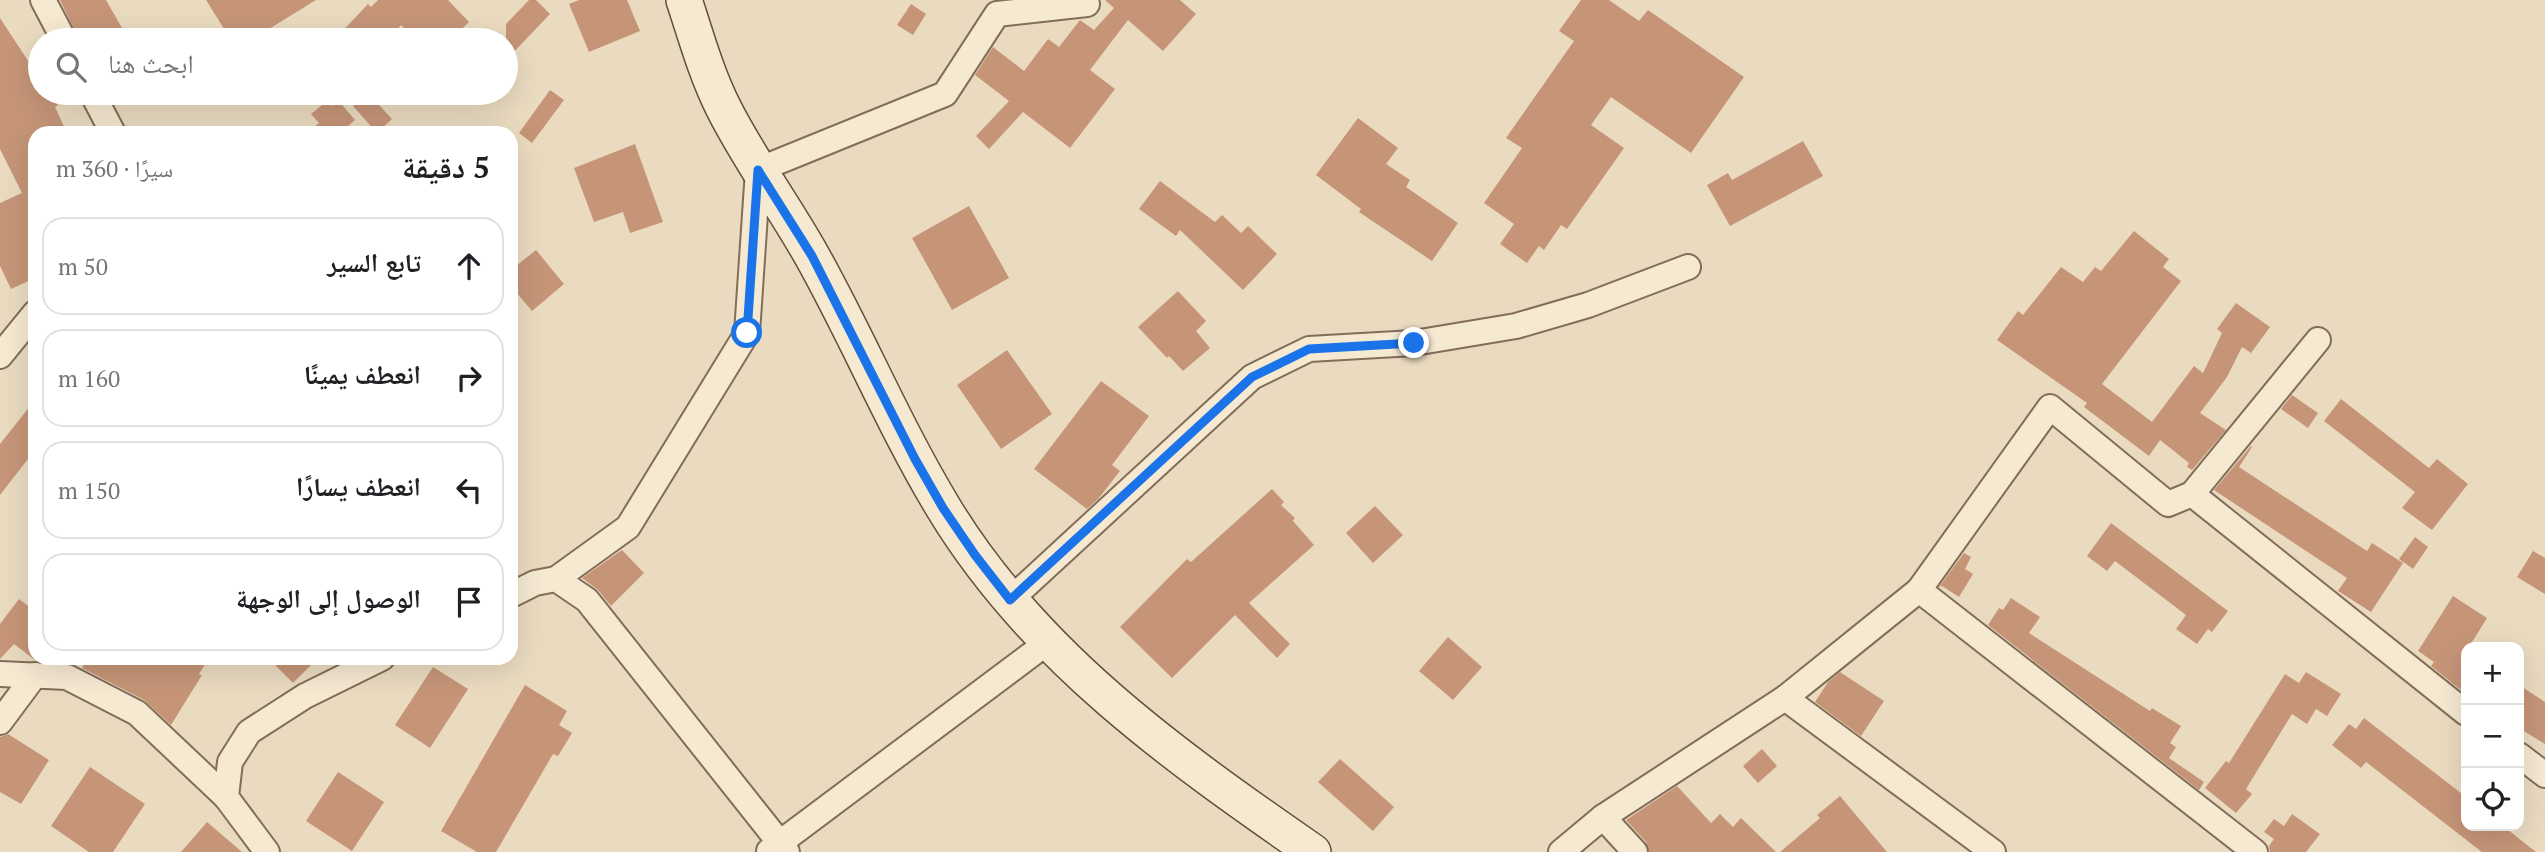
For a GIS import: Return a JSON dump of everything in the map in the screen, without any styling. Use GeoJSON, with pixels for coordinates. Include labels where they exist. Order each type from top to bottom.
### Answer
{"type":"FeatureCollection","features":[{"type":"Feature","properties":{"kind":"street"},"geometry":{"type":"LineString","coordinates":[[43,0],[58,28]]}},
{"type":"Feature","properties":{"kind":"street"},"geometry":{"type":"LineString","coordinates":[[684,0],[718,96],[758,170],[812,256],[915,459],[943,508],[975,555],[1010,600],[1087,680],[1168,750],[1313,852]]}},
{"type":"Feature","properties":{"kind":"street"},"geometry":{"type":"LineString","coordinates":[[758,170],[945,94],[997,14],[1087,4]]}},
{"type":"Feature","properties":{"kind":"street"},"geometry":{"type":"LineString","coordinates":[[98,105],[109,126]]}},
{"type":"Feature","properties":{"kind":"street"},"geometry":{"type":"LineString","coordinates":[[518,592],[535,583],[556,579],[628,527],[747,333],[758,170]]}},
{"type":"Feature","properties":{"kind":"street"},"geometry":{"type":"LineString","coordinates":[[1010,600],[1252,377],[1309,349],[1414,343],[1516,326],[1588,305],[1688,267]]}},
{"type":"Feature","properties":{"kind":"street"},"geometry":{"type":"LineString","coordinates":[[0,356],[28,322]]}},
{"type":"Feature","properties":{"kind":"street"},"geometry":{"type":"LineString","coordinates":[[1561,852],[1603,817],[1785,698],[1919,590],[2050,407],[2168,504],[2192,494],[2318,340]]}},
{"type":"Feature","properties":{"kind":"street"},"geometry":{"type":"LineString","coordinates":[[2192,494],[2461,709]]}},
{"type":"Feature","properties":{"kind":"street"},"geometry":{"type":"LineString","coordinates":[[556,579],[587,600],[779,849],[1048,642]]}},
{"type":"Feature","properties":{"kind":"street"},"geometry":{"type":"LineString","coordinates":[[1919,590],[2255,852]]}},
{"type":"Feature","properties":{"kind":"street"},"geometry":{"type":"LineString","coordinates":[[226,797],[230,762],[249,732],[305,696],[369,665]]}},
{"type":"Feature","properties":{"kind":"street"},"geometry":{"type":"LineString","coordinates":[[0,674],[67,677],[137,713],[226,797],[267,852]]}},
{"type":"Feature","properties":{"kind":"street"},"geometry":{"type":"LineString","coordinates":[[0,722],[35,675]]}},
{"type":"Feature","properties":{"kind":"street"},"geometry":{"type":"LineString","coordinates":[[1785,698],[1978,848]]}},
{"type":"Feature","properties":{"kind":"street"},"geometry":{"type":"LineString","coordinates":[[2524,759],[2545,775]]}},
{"type":"Feature","properties":{"kind":"street"},"geometry":{"type":"LineString","coordinates":[[1603,817],[1634,852]]}},
{"type":"Feature","properties":{"kind":"building"},"geometry":{"type":"Polygon","coordinates":[[[60,0],[106,0],[122,28],[73,28],[60,0]]]}},
{"type":"Feature","properties":{"kind":"building"},"geometry":{"type":"Polygon","coordinates":[[[206,0],[316,0],[270,28],[224,28],[206,0]]]}},
{"type":"Feature","properties":{"kind":"building"},"geometry":{"type":"Polygon","coordinates":[[[378,0],[448,0],[469,22],[463,28],[404,28],[401,25],[398,28],[345,28],[368,4],[371,7],[378,0]]]}},
{"type":"Feature","properties":{"kind":"building"},"geometry":{"type":"Polygon","coordinates":[[[529,0],[536,0],[550,14],[518,47],[518,28],[506,28],[506,24],[529,0]]]}},
{"type":"Feature","properties":{"kind":"building"},"geometry":{"type":"Polygon","coordinates":[[[579,0],[627,0],[640,31],[589,52],[569,4],[579,0]]]}},
{"type":"Feature","properties":{"kind":"building"},"geometry":{"type":"Polygon","coordinates":[[[1105,0],[1180,0],[1196,14],[1163,51],[1128,20],[1090,70],[1115,89],[1070,148],[1023,112],[989,149],[976,136],[1009,101],[975,75],[993,47],[1024,71],[1048,39],[1059,47],[1080,20],[1094,30],[1114,8],[1105,0]]]}},
{"type":"Feature","properties":{"kind":"building"},"geometry":{"type":"Polygon","coordinates":[[[1581,0],[1609,0],[1639,21],[1648,10],[1744,77],[1691,153],[1611,97],[1591,125],[1624,148],[1567,229],[1561,225],[1544,250],[1539,246],[1527,263],[1500,244],[1514,224],[1484,203],[1522,148],[1506,138],[1574,41],[1559,31],[1581,0]]]}},
{"type":"Feature","properties":{"kind":"building"},"geometry":{"type":"Polygon","coordinates":[[[911,4],[926,14],[913,35],[897,25],[911,4]]]}},
{"type":"Feature","properties":{"kind":"building"},"geometry":{"type":"Polygon","coordinates":[[[0,18],[28,61],[28,105],[58,105],[55,107],[64,126],[28,126],[28,281],[11,289],[0,266],[0,203],[22,193],[0,149],[0,18]]]}},
{"type":"Feature","properties":{"kind":"building"},"geometry":{"type":"Polygon","coordinates":[[[550,90],[564,100],[532,143],[519,133],[550,90]]]}},
{"type":"Feature","properties":{"kind":"building"},"geometry":{"type":"Polygon","coordinates":[[[322,105],[342,105],[355,120],[348,126],[315,126],[319,123],[311,114],[322,105]]]}},
{"type":"Feature","properties":{"kind":"building"},"geometry":{"type":"Polygon","coordinates":[[[379,105],[392,119],[384,126],[371,126],[353,106],[379,105]]]}},
{"type":"Feature","properties":{"kind":"building"},"geometry":{"type":"Polygon","coordinates":[[[1358,118],[1398,148],[1386,164],[1410,180],[1406,187],[1458,223],[1432,261],[1359,212],[1361,209],[1316,175],[1358,118]]]}},
{"type":"Feature","properties":{"kind":"building"},"geometry":{"type":"Polygon","coordinates":[[[1803,141],[1823,176],[1730,226],[1707,185],[1728,173],[1732,180],[1803,141]]]}},
{"type":"Feature","properties":{"kind":"building"},"geometry":{"type":"Polygon","coordinates":[[[635,144],[663,222],[630,233],[623,212],[594,222],[574,168],[635,144]]]}},
{"type":"Feature","properties":{"kind":"building"},"geometry":{"type":"Polygon","coordinates":[[[1160,181],[1215,222],[1222,215],[1241,233],[1248,226],[1277,254],[1243,290],[1180,230],[1176,236],[1139,209],[1160,181]]]}},
{"type":"Feature","properties":{"kind":"building"},"geometry":{"type":"Polygon","coordinates":[[[969,206],[1009,278],[952,310],[912,238],[969,206]]]}},
{"type":"Feature","properties":{"kind":"building"},"geometry":{"type":"Polygon","coordinates":[[[2134,231],[2169,259],[2163,267],[2181,281],[2102,384],[2152,422],[2194,366],[2203,373],[2222,333],[2217,329],[2236,303],[2270,327],[2251,353],[2242,347],[2227,377],[2200,413],[2226,430],[2192,470],[2187,467],[2189,463],[2160,440],[2149,456],[2084,407],[2087,403],[1997,340],[2018,311],[2023,315],[2061,267],[2083,282],[2095,267],[2101,271],[2134,231]]]}},
{"type":"Feature","properties":{"kind":"building"},"geometry":{"type":"Polygon","coordinates":[[[536,250],[564,284],[532,311],[518,294],[518,264],[536,250]]]}},
{"type":"Feature","properties":{"kind":"building"},"geometry":{"type":"Polygon","coordinates":[[[1178,291],[1206,321],[1196,331],[1210,348],[1183,371],[1138,327],[1178,291]]]}},
{"type":"Feature","properties":{"kind":"building"},"geometry":{"type":"Polygon","coordinates":[[[1007,350],[1052,414],[1001,449],[957,385],[1007,350]]]}},
{"type":"Feature","properties":{"kind":"building"},"geometry":{"type":"Polygon","coordinates":[[[1101,381],[1149,416],[1112,465],[1120,471],[1087,509],[1034,469],[1101,381]]]}},
{"type":"Feature","properties":{"kind":"building"},"geometry":{"type":"Polygon","coordinates":[[[2292,395],[2318,413],[2308,428],[2281,409],[2292,395]]]}},
{"type":"Feature","properties":{"kind":"building"},"geometry":{"type":"Polygon","coordinates":[[[2341,399],[2429,468],[2437,459],[2468,484],[2432,530],[2402,508],[2415,492],[2324,421],[2341,399]]]}},
{"type":"Feature","properties":{"kind":"building"},"geometry":{"type":"Polygon","coordinates":[[[28,409],[28,459],[0,495],[0,444],[28,409]]]}},
{"type":"Feature","properties":{"kind":"building"},"geometry":{"type":"Polygon","coordinates":[[[2251,446],[2239,467],[2367,551],[2372,543],[2403,563],[2371,612],[2338,591],[2347,578],[2214,490],[2251,446]]]}},
{"type":"Feature","properties":{"kind":"building"},"geometry":{"type":"Polygon","coordinates":[[[1272,489],[1284,502],[1281,505],[1295,518],[1293,521],[1314,545],[1249,603],[1290,644],[1277,658],[1235,615],[1172,678],[1120,627],[1187,559],[1191,562],[1272,489]]]}},
{"type":"Feature","properties":{"kind":"building"},"geometry":{"type":"Polygon","coordinates":[[[1375,506],[1403,535],[1373,563],[1346,533],[1375,506]]]}},
{"type":"Feature","properties":{"kind":"building"},"geometry":{"type":"Polygon","coordinates":[[[2111,523],[2228,611],[2212,632],[2208,629],[2197,644],[2176,629],[2186,615],[2115,561],[2107,571],[2087,556],[2111,523]]]}},
{"type":"Feature","properties":{"kind":"building"},"geometry":{"type":"Polygon","coordinates":[[[2415,537],[2428,547],[2413,569],[2399,559],[2415,537]]]}},
{"type":"Feature","properties":{"kind":"building"},"geometry":{"type":"Polygon","coordinates":[[[622,550],[644,573],[611,606],[598,590],[582,578],[622,550]]]}},
{"type":"Feature","properties":{"kind":"building"},"geometry":{"type":"Polygon","coordinates":[[[2533,551],[2545,558],[2545,594],[2517,577],[2533,551]]]}},
{"type":"Feature","properties":{"kind":"building"},"geometry":{"type":"Polygon","coordinates":[[[1964,553],[1971,557],[1965,569],[1973,574],[1959,597],[1942,586],[1939,587],[1964,553]]]}},
{"type":"Feature","properties":{"kind":"building"},"geometry":{"type":"Polygon","coordinates":[[[2453,596],[2487,618],[2472,642],[2461,642],[2461,690],[2431,666],[2434,662],[2418,651],[2453,596]]]}},
{"type":"Feature","properties":{"kind":"building"},"geometry":{"type":"Polygon","coordinates":[[[2011,598],[2040,617],[2029,633],[2150,711],[2152,708],[2181,726],[2170,743],[2176,747],[2169,758],[2204,782],[2199,790],[1988,625],[1999,608],[2003,610],[2011,598]]]}},
{"type":"Feature","properties":{"kind":"building"},"geometry":{"type":"Polygon","coordinates":[[[19,599],[28,606],[28,655],[14,644],[0,659],[0,624],[19,599]]]}},
{"type":"Feature","properties":{"kind":"building"},"geometry":{"type":"Polygon","coordinates":[[[1448,637],[1482,667],[1453,700],[1419,671],[1448,637]]]}},
{"type":"Feature","properties":{"kind":"building"},"geometry":{"type":"Polygon","coordinates":[[[84,665],[205,665],[199,674],[202,675],[171,725],[144,700],[82,668],[84,665]]]}},
{"type":"Feature","properties":{"kind":"building"},"geometry":{"type":"Polygon","coordinates":[[[275,665],[311,665],[293,683],[275,665]]]}},
{"type":"Feature","properties":{"kind":"building"},"geometry":{"type":"Polygon","coordinates":[[[433,667],[468,689],[430,748],[395,725],[433,667]]]}},
{"type":"Feature","properties":{"kind":"building"},"geometry":{"type":"Polygon","coordinates":[[[1840,672],[1884,701],[1861,736],[1815,702],[1828,682],[1840,672]]]}},
{"type":"Feature","properties":{"kind":"building"},"geometry":{"type":"Polygon","coordinates":[[[2306,672],[2341,694],[2327,716],[2316,709],[2307,724],[2292,714],[2246,789],[2252,794],[2236,813],[2205,788],[2226,761],[2229,763],[2285,674],[2299,683],[2306,672]]]}},
{"type":"Feature","properties":{"kind":"building"},"geometry":{"type":"Polygon","coordinates":[[[525,685],[567,711],[559,725],[572,733],[558,756],[553,754],[496,852],[477,852],[441,831],[525,685]]]}},
{"type":"Feature","properties":{"kind":"building"},"geometry":{"type":"Polygon","coordinates":[[[2524,688],[2545,702],[2545,744],[2524,731],[2524,688]]]}},
{"type":"Feature","properties":{"kind":"building"},"geometry":{"type":"Polygon","coordinates":[[[2364,718],[2461,793],[2461,831],[2509,831],[2536,852],[2482,852],[2366,762],[2361,768],[2332,745],[2349,724],[2356,729],[2364,718]]]}},
{"type":"Feature","properties":{"kind":"building"},"geometry":{"type":"Polygon","coordinates":[[[8,734],[49,760],[21,804],[0,792],[0,737],[8,734]]]}},
{"type":"Feature","properties":{"kind":"building"},"geometry":{"type":"Polygon","coordinates":[[[1762,749],[1777,766],[1758,783],[1743,766],[1762,749]]]}},
{"type":"Feature","properties":{"kind":"building"},"geometry":{"type":"Polygon","coordinates":[[[1340,759],[1394,807],[1373,831],[1318,782],[1340,759]]]}},
{"type":"Feature","properties":{"kind":"building"},"geometry":{"type":"Polygon","coordinates":[[[90,767],[145,804],[113,852],[89,852],[51,826],[90,767]]]}},
{"type":"Feature","properties":{"kind":"building"},"geometry":{"type":"Polygon","coordinates":[[[338,772],[384,802],[352,851],[306,821],[338,772]]]}},
{"type":"Feature","properties":{"kind":"building"},"geometry":{"type":"Polygon","coordinates":[[[1677,786],[1711,823],[1720,814],[1733,827],[1741,818],[1776,852],[1649,852],[1646,842],[1626,820],[1677,786]]]}},
{"type":"Feature","properties":{"kind":"building"},"geometry":{"type":"Polygon","coordinates":[[[1840,796],[1887,852],[1780,852],[1820,818],[1817,815],[1840,796]]]}},
{"type":"Feature","properties":{"kind":"building"},"geometry":{"type":"Polygon","coordinates":[[[2292,814],[2320,834],[2306,852],[2270,852],[2269,846],[2274,839],[2264,832],[2274,819],[2284,826],[2292,814]]]}},
{"type":"Feature","properties":{"kind":"building"},"geometry":{"type":"Polygon","coordinates":[[[207,822],[242,852],[181,852],[207,822]]]}},
{"type":"Feature","properties":{"kind":"route"},"geometry":{"type":"LineString","coordinates":[[747,333],[758,170],[812,256],[915,459],[943,508],[1010,600],[1252,377],[1309,349],[1414,343]]}}]}
